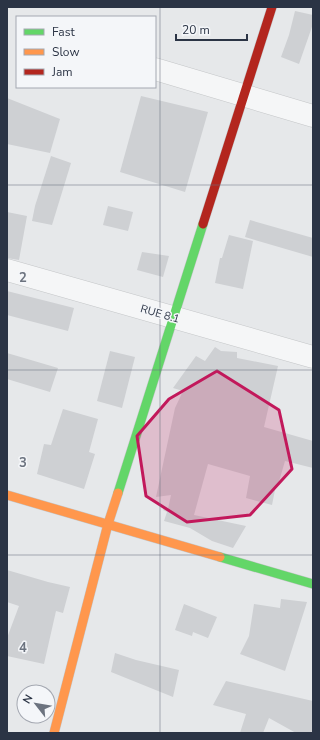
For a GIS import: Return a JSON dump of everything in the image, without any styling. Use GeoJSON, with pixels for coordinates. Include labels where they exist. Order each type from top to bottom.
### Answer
{"type":"FeatureCollection","features":[{"type":"Feature","properties":{"kind":"street"},"geometry":{"type":"LineString","coordinates":[[54,733],[108,524],[272,7]]}},
{"type":"Feature","properties":{"kind":"street"},"geometry":{"type":"LineString","coordinates":[[156,69],[313,116]]}},
{"type":"Feature","properties":{"kind":"street","name":"RUE 8.1"},"geometry":{"type":"LineString","coordinates":[[7,270],[313,357]]}},
{"type":"Feature","properties":{"kind":"street"},"geometry":{"type":"LineString","coordinates":[[7,494],[313,584]]}},
{"type":"Feature","properties":{"kind":"highlighted area"},"geometry":{"type":"Polygon","coordinates":[[[217,371],[279,410],[292,469],[250,515],[187,522],[146,496],[137,436],[169,399],[217,371]]]}},
{"type":"Feature","properties":{"kind":"building"},"geometry":{"type":"Polygon","coordinates":[[[295,11],[313,15],[313,24],[299,64],[281,57],[289,35],[295,11]]]}},
{"type":"Feature","properties":{"kind":"building"},"geometry":{"type":"Polygon","coordinates":[[[141,96],[208,112],[185,192],[120,172],[141,96]]]}},
{"type":"Feature","properties":{"kind":"building"},"geometry":{"type":"Polygon","coordinates":[[[7,98],[60,119],[50,153],[7,144],[7,98]]]}},
{"type":"Feature","properties":{"kind":"building"},"geometry":{"type":"Polygon","coordinates":[[[51,156],[71,163],[52,225],[32,221],[35,206],[51,156]]]}},
{"type":"Feature","properties":{"kind":"building"},"geometry":{"type":"Polygon","coordinates":[[[108,206],[133,212],[128,231],[103,225],[108,206]]]}},
{"type":"Feature","properties":{"kind":"building"},"geometry":{"type":"Polygon","coordinates":[[[7,212],[27,216],[19,260],[7,258],[7,212]]]}},
{"type":"Feature","properties":{"kind":"building"},"geometry":{"type":"Polygon","coordinates":[[[250,220],[313,238],[313,257],[245,237],[250,220]]]}},
{"type":"Feature","properties":{"kind":"building"},"geometry":{"type":"Polygon","coordinates":[[[229,235],[253,241],[243,289],[215,283],[220,258],[222,258],[229,235]]]}},
{"type":"Feature","properties":{"kind":"building"},"geometry":{"type":"Polygon","coordinates":[[[142,252],[169,256],[163,277],[137,270],[142,252]]]}},
{"type":"Feature","properties":{"kind":"building"},"geometry":{"type":"Polygon","coordinates":[[[7,291],[74,308],[68,331],[7,315],[7,291]]]}},
{"type":"Feature","properties":{"kind":"building"},"geometry":{"type":"Polygon","coordinates":[[[215,347],[221,351],[237,352],[237,358],[278,366],[264,427],[313,441],[313,468],[285,461],[278,485],[276,485],[272,505],[246,498],[250,476],[208,464],[194,515],[246,526],[233,548],[212,541],[190,528],[164,521],[167,512],[163,510],[164,508],[168,509],[171,495],[156,497],[175,408],[183,391],[173,388],[196,356],[205,361],[215,347]]]}},
{"type":"Feature","properties":{"kind":"building"},"geometry":{"type":"Polygon","coordinates":[[[110,351],[135,357],[122,408],[97,401],[110,351]]]}},
{"type":"Feature","properties":{"kind":"building"},"geometry":{"type":"Polygon","coordinates":[[[7,353],[58,368],[50,392],[7,379],[7,353]]]}},
{"type":"Feature","properties":{"kind":"building"},"geometry":{"type":"Polygon","coordinates":[[[63,409],[98,419],[89,452],[95,454],[84,489],[37,474],[44,444],[51,445],[63,409]]]}},
{"type":"Feature","properties":{"kind":"building"},"geometry":{"type":"Polygon","coordinates":[[[7,570],[70,587],[63,613],[56,611],[44,664],[7,656],[7,638],[19,606],[7,602],[7,570]]]}},
{"type":"Feature","properties":{"kind":"building"},"geometry":{"type":"Polygon","coordinates":[[[281,599],[307,602],[285,671],[240,654],[249,636],[254,604],[280,608],[281,599]]]}},
{"type":"Feature","properties":{"kind":"building"},"geometry":{"type":"Polygon","coordinates":[[[184,604],[217,617],[208,638],[193,632],[192,636],[175,630],[184,604]]]}},
{"type":"Feature","properties":{"kind":"building"},"geometry":{"type":"Polygon","coordinates":[[[115,653],[136,660],[179,670],[173,697],[111,672],[115,653]]]}},
{"type":"Feature","properties":{"kind":"building"},"geometry":{"type":"Polygon","coordinates":[[[226,681],[313,701],[313,733],[296,733],[269,718],[263,733],[240,733],[246,714],[213,705],[226,681]]]}},
{"type":"Feature","properties":{"kind":"traffic: fast"},"geometry":{"type":"LineString","coordinates":[[118,493],[203,224]]}},
{"type":"Feature","properties":{"kind":"traffic: fast"},"geometry":{"type":"LineString","coordinates":[[220,557],[313,584]]}},
{"type":"Feature","properties":{"kind":"traffic: slow"},"geometry":{"type":"LineString","coordinates":[[54,733],[108,524],[118,493]]}},
{"type":"Feature","properties":{"kind":"traffic: slow"},"geometry":{"type":"LineString","coordinates":[[7,495],[220,557]]}},
{"type":"Feature","properties":{"kind":"traffic: jam"},"geometry":{"type":"LineString","coordinates":[[203,224],[272,7]]}}]}
